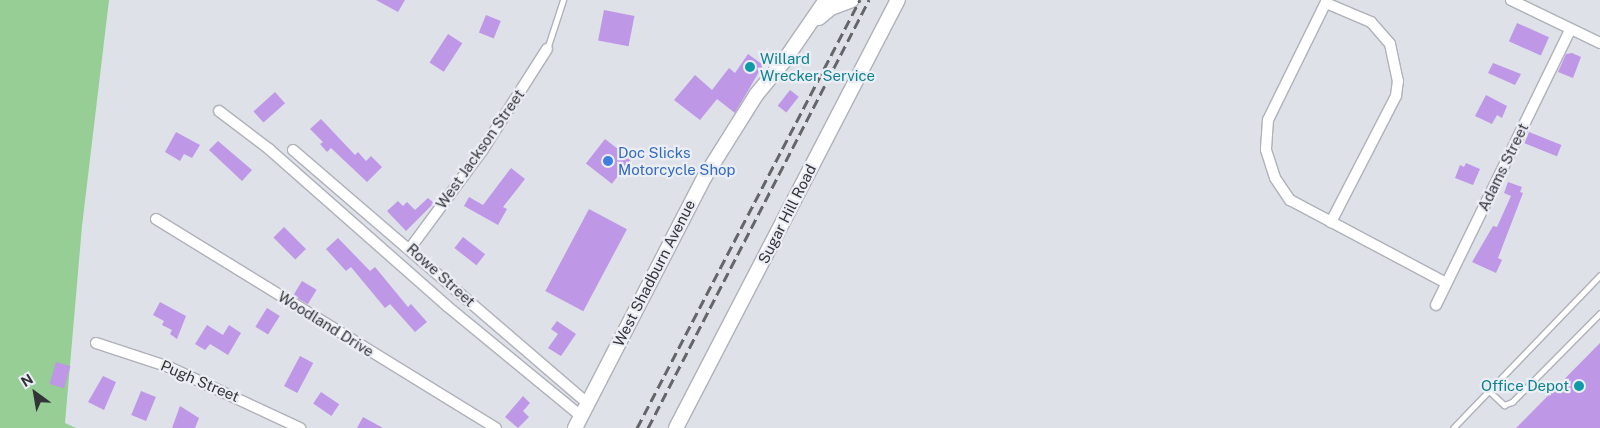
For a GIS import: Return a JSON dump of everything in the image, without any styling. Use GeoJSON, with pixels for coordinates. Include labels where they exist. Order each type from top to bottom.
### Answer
{"type":"FeatureCollection","features":[{"type":"Feature","properties":{"kind":"street","name":"West Shadburn Avenue"},"geometry":{"type":"LineString","coordinates":[[578,422],[704,178],[756,95],[809,27],[826,0]]}},
{"type":"Feature","properties":{"kind":"street"},"geometry":{"type":"LineString","coordinates":[[809,27],[831,8],[852,0]]}},
{"type":"Feature","properties":{"kind":"street","name":"Sugar Hill Road"},"geometry":{"type":"LineString","coordinates":[[676,428],[898,0]]}},
{"type":"Feature","properties":{"kind":"street"},"geometry":{"type":"LineString","coordinates":[[1511,0],[1600,44]]}},
{"type":"Feature","properties":{"kind":"street"},"geometry":{"type":"LineString","coordinates":[[1331,222],[1396,96],[1398,81],[1390,44],[1371,22],[1326,1],[1268,120],[1266,150],[1274,178],[1290,200],[1331,222],[1446,283]]}},
{"type":"Feature","properties":{"kind":"street","name":"Adams Street"},"geometry":{"type":"LineString","coordinates":[[1436,305],[1570,30]]}},
{"type":"Feature","properties":{"kind":"street","name":"West Jackson Street"},"geometry":{"type":"LineString","coordinates":[[411,247],[482,151],[547,49]]}},
{"type":"Feature","properties":{"kind":"street"},"geometry":{"type":"LineString","coordinates":[[219,110],[269,149],[578,422]]}},
{"type":"Feature","properties":{"kind":"street","name":"Rowe Street"},"geometry":{"type":"LineString","coordinates":[[293,150],[411,247],[511,339],[587,402]]}},
{"type":"Feature","properties":{"kind":"street","name":"Woodland Drive"},"geometry":{"type":"LineString","coordinates":[[156,219],[496,428]]}},
{"type":"Feature","properties":{"kind":"street","name":"Pugh Street"},"geometry":{"type":"LineString","coordinates":[[96,343],[169,367],[300,428]]}},
{"type":"Feature","properties":{"kind":"lane"},"geometry":{"type":"LineString","coordinates":[[547,49],[563,0]]}},
{"type":"Feature","properties":{"kind":"lane"},"geometry":{"type":"LineString","coordinates":[[1453,428],[1600,275]]}},
{"type":"Feature","properties":{"kind":"lane"},"geometry":{"type":"LineString","coordinates":[[1488,391],[1504,405],[1512,402],[1600,313]]}},
{"type":"Feature","properties":{"kind":"green space"},"geometry":{"type":"Polygon","coordinates":[[[0,0],[109,0],[82,226],[65,423],[76,428],[0,428],[0,0]]]}},
{"type":"Feature","properties":{"kind":"building"},"geometry":{"type":"Polygon","coordinates":[[[376,0],[405,0],[398,12],[376,0]]]}},
{"type":"Feature","properties":{"kind":"building"},"geometry":{"type":"Polygon","coordinates":[[[604,10],[634,16],[629,46],[598,40],[604,10]]]}},
{"type":"Feature","properties":{"kind":"building"},"geometry":{"type":"Polygon","coordinates":[[[486,15],[501,21],[494,39],[479,33],[486,15]]]}},
{"type":"Feature","properties":{"kind":"building"},"geometry":{"type":"Polygon","coordinates":[[[1517,23],[1549,37],[1541,56],[1509,41],[1517,23]]]}},
{"type":"Feature","properties":{"kind":"building"},"geometry":{"type":"Polygon","coordinates":[[[448,34],[462,43],[444,72],[429,63],[448,34]]]}},
{"type":"Feature","properties":{"kind":"building"},"geometry":{"type":"Polygon","coordinates":[[[1572,53],[1581,57],[1573,78],[1558,72],[1566,54],[1572,53]]]}},
{"type":"Feature","properties":{"kind":"building"},"geometry":{"type":"Polygon","coordinates":[[[748,54],[763,65],[735,113],[717,99],[700,120],[674,100],[695,75],[712,90],[729,68],[735,73],[748,54]]]}},
{"type":"Feature","properties":{"kind":"building"},"geometry":{"type":"Polygon","coordinates":[[[1493,63],[1521,74],[1515,85],[1488,73],[1493,63]]]}},
{"type":"Feature","properties":{"kind":"building"},"geometry":{"type":"Polygon","coordinates":[[[790,90],[799,97],[786,113],[778,106],[790,90]]]}},
{"type":"Feature","properties":{"kind":"building"},"geometry":{"type":"Polygon","coordinates":[[[275,92],[285,103],[263,123],[253,111],[275,92]]]}},
{"type":"Feature","properties":{"kind":"building"},"geometry":{"type":"Polygon","coordinates":[[[1486,95],[1507,106],[1502,118],[1497,115],[1492,124],[1475,116],[1486,95]]]}},
{"type":"Feature","properties":{"kind":"building"},"geometry":{"type":"Polygon","coordinates":[[[321,119],[355,155],[358,152],[366,161],[371,156],[382,167],[367,182],[331,148],[327,152],[320,144],[323,142],[310,129],[321,119]]]}},
{"type":"Feature","properties":{"kind":"building"},"geometry":{"type":"Polygon","coordinates":[[[176,132],[200,145],[192,158],[184,154],[180,161],[165,152],[176,132]]]}},
{"type":"Feature","properties":{"kind":"building"},"geometry":{"type":"Polygon","coordinates":[[[1529,132],[1561,145],[1557,156],[1525,143],[1529,132]]]}},
{"type":"Feature","properties":{"kind":"building","name":"Doc Slicks Motorcycle Shop"},"geometry":{"type":"Polygon","coordinates":[[[605,139],[631,159],[612,184],[586,163],[605,139]]]}},
{"type":"Feature","properties":{"kind":"building"},"geometry":{"type":"Polygon","coordinates":[[[218,141],[252,170],[242,181],[209,150],[218,141]]]}},
{"type":"Feature","properties":{"kind":"building"},"geometry":{"type":"Polygon","coordinates":[[[1466,163],[1480,169],[1473,185],[1455,178],[1460,165],[1464,167],[1466,163]]]}},
{"type":"Feature","properties":{"kind":"building"},"geometry":{"type":"Polygon","coordinates":[[[511,168],[525,179],[503,207],[507,209],[498,225],[464,206],[469,197],[483,205],[511,168]]]}},
{"type":"Feature","properties":{"kind":"building"},"geometry":{"type":"Polygon","coordinates":[[[1508,182],[1522,187],[1520,192],[1523,193],[1498,258],[1502,260],[1496,273],[1472,262],[1493,226],[1497,227],[1511,196],[1504,193],[1508,182]]]}},
{"type":"Feature","properties":{"kind":"building"},"geometry":{"type":"Polygon","coordinates":[[[428,198],[434,203],[406,231],[387,211],[398,201],[403,206],[407,202],[415,210],[428,198]]]}},
{"type":"Feature","properties":{"kind":"building"},"geometry":{"type":"Polygon","coordinates":[[[589,209],[627,229],[583,311],[545,291],[589,209]]]}},
{"type":"Feature","properties":{"kind":"building"},"geometry":{"type":"Polygon","coordinates":[[[284,227],[306,249],[295,260],[273,238],[284,227]]]}},
{"type":"Feature","properties":{"kind":"building"},"geometry":{"type":"Polygon","coordinates":[[[463,237],[485,254],[476,265],[454,248],[463,237]]]}},
{"type":"Feature","properties":{"kind":"building"},"geometry":{"type":"Polygon","coordinates":[[[338,238],[370,271],[375,267],[408,307],[411,304],[427,322],[415,332],[390,304],[385,308],[351,267],[346,271],[326,249],[338,238]]]}},
{"type":"Feature","properties":{"kind":"building"},"geometry":{"type":"Polygon","coordinates":[[[302,281],[317,290],[308,304],[293,296],[302,281]]]}},
{"type":"Feature","properties":{"kind":"building"},"geometry":{"type":"Polygon","coordinates":[[[160,302],[186,316],[177,339],[170,334],[172,330],[162,325],[164,321],[153,315],[160,302]]]}},
{"type":"Feature","properties":{"kind":"building"},"geometry":{"type":"Polygon","coordinates":[[[267,308],[280,316],[268,335],[255,327],[267,308]]]}},
{"type":"Feature","properties":{"kind":"building"},"geometry":{"type":"Polygon","coordinates":[[[557,321],[576,334],[561,356],[548,348],[558,334],[551,329],[557,321]]]}},
{"type":"Feature","properties":{"kind":"building"},"geometry":{"type":"Polygon","coordinates":[[[207,325],[223,335],[229,325],[241,333],[228,355],[210,344],[205,350],[195,344],[207,325]]]}},
{"type":"Feature","properties":{"kind":"building","name":"Office Depot"},"geometry":{"type":"Polygon","coordinates":[[[1600,343],[1600,428],[1516,428],[1600,343]]]}},
{"type":"Feature","properties":{"kind":"building"},"geometry":{"type":"Polygon","coordinates":[[[300,356],[313,363],[297,393],[284,386],[300,356]]]}},
{"type":"Feature","properties":{"kind":"building"},"geometry":{"type":"Polygon","coordinates":[[[56,362],[70,366],[64,388],[50,384],[56,362]]]}},
{"type":"Feature","properties":{"kind":"building"},"geometry":{"type":"Polygon","coordinates":[[[103,376],[116,382],[104,410],[88,402],[103,376]]]}},
{"type":"Feature","properties":{"kind":"building"},"geometry":{"type":"Polygon","coordinates":[[[141,391],[156,397],[146,421],[131,415],[141,391]]]}},
{"type":"Feature","properties":{"kind":"building"},"geometry":{"type":"Polygon","coordinates":[[[321,392],[339,404],[331,416],[313,404],[321,392]]]}},
{"type":"Feature","properties":{"kind":"building"},"geometry":{"type":"Polygon","coordinates":[[[523,396],[530,403],[523,411],[529,417],[518,428],[505,417],[523,396]]]}},
{"type":"Feature","properties":{"kind":"building"},"geometry":{"type":"Polygon","coordinates":[[[180,406],[199,418],[195,428],[172,428],[180,406]]]}},
{"type":"Feature","properties":{"kind":"building"},"geometry":{"type":"Polygon","coordinates":[[[363,417],[383,428],[357,428],[363,417]]]}},
{"type":"Feature","properties":{"kind":"railway"},"geometry":{"type":"LineString","coordinates":[[637,428],[860,0]]}},
{"type":"Feature","properties":{"kind":"railway"},"geometry":{"type":"LineString","coordinates":[[648,428],[869,0]]}},
{"type":"Feature","properties":{"kind":"place","name":"Willard Wrecker Service"},"geometry":{"type":"Point","coordinates":[750,67]}},
{"type":"Feature","properties":{"kind":"place","name":"Doc Slicks Motorcycle Shop"},"geometry":{"type":"Point","coordinates":[608,161]}},
{"type":"Feature","properties":{"kind":"place","name":"Office Depot"},"geometry":{"type":"Point","coordinates":[1579,386]}}]}
